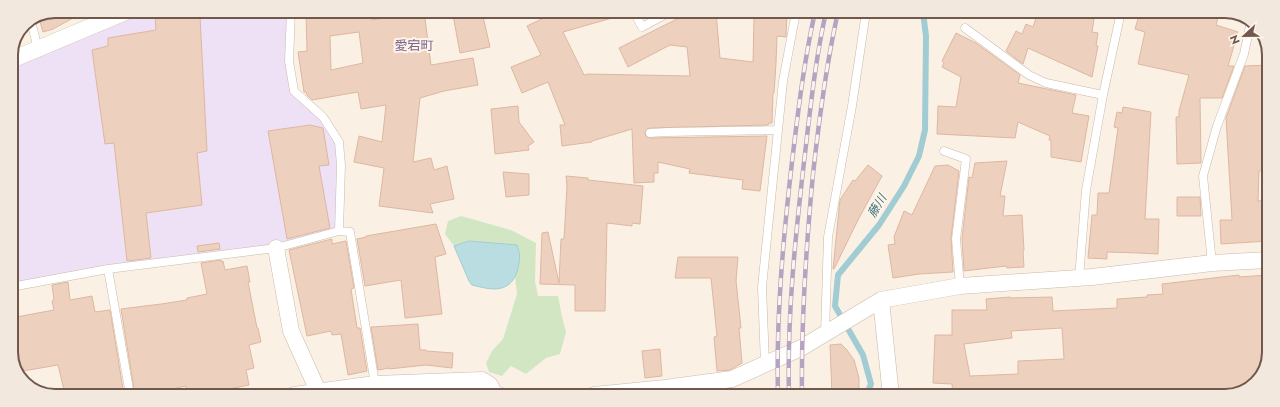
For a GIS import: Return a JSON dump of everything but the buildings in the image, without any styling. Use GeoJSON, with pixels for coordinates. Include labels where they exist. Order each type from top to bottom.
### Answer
{"type":"FeatureCollection","features":[{"type":"Feature","properties":{"kind":"street"},"geometry":{"type":"LineString","coordinates":[[18,57],[111,18]]}},
{"type":"Feature","properties":{"kind":"street"},"geometry":{"type":"LineString","coordinates":[[276,248],[291,331],[317,389]]}},
{"type":"Feature","properties":{"kind":"street"},"geometry":{"type":"LineString","coordinates":[[671,389],[732,379],[802,348],[881,300],[960,286],[1079,278],[1212,263],[1262,260]]}},
{"type":"Feature","properties":{"kind":"street"},"geometry":{"type":"LineString","coordinates":[[881,300],[890,389]]}},
{"type":"Feature","properties":{"kind":"street"},"geometry":{"type":"LineString","coordinates":[[334,389],[375,384],[482,380],[490,385],[492,389]]}},
{"type":"Feature","properties":{"kind":"lane"},"geometry":{"type":"LineString","coordinates":[[291,18],[289,61],[294,91],[323,117],[339,142],[341,165],[338,231]]}},
{"type":"Feature","properties":{"kind":"lane"},"geometry":{"type":"LineString","coordinates":[[637,18],[642,26],[658,18]]}},
{"type":"Feature","properties":{"kind":"lane"},"geometry":{"type":"LineString","coordinates":[[765,364],[762,287],[777,130],[783,81],[795,18]]}},
{"type":"Feature","properties":{"kind":"lane"},"geometry":{"type":"LineString","coordinates":[[829,332],[828,237],[852,106],[865,18]]}},
{"type":"Feature","properties":{"kind":"lane"},"geometry":{"type":"LineString","coordinates":[[1079,278],[1086,190],[1120,18]]}},
{"type":"Feature","properties":{"kind":"lane"},"geometry":{"type":"LineString","coordinates":[[32,26],[38,49]]}},
{"type":"Feature","properties":{"kind":"lane"},"geometry":{"type":"LineString","coordinates":[[965,28],[1029,75],[1046,83],[1104,95]]}},
{"type":"Feature","properties":{"kind":"lane"},"geometry":{"type":"LineString","coordinates":[[1212,263],[1204,176],[1217,126],[1244,54],[1249,28]]}},
{"type":"Feature","properties":{"kind":"lane"},"geometry":{"type":"LineString","coordinates":[[650,133],[777,130]]}},
{"type":"Feature","properties":{"kind":"lane"},"geometry":{"type":"LineString","coordinates":[[944,151],[966,159],[956,239],[960,286]]}},
{"type":"Feature","properties":{"kind":"lane"},"geometry":{"type":"LineString","coordinates":[[18,286],[108,269],[276,248],[338,231],[350,232],[375,384]]}},
{"type":"Feature","properties":{"kind":"lane"},"geometry":{"type":"LineString","coordinates":[[108,269],[129,389]]}},
{"type":"Feature","properties":{"kind":"shaded area"},"geometry":{"type":"Polygon","coordinates":[[[111,18],[291,18],[289,61],[294,91],[339,142],[339,231],[276,248],[18,286],[18,57],[111,18]]]}},
{"type":"Feature","properties":{"kind":"green space"},"geometry":{"type":"Polygon","coordinates":[[[461,216],[511,230],[536,243],[535,281],[538,296],[558,296],[566,332],[560,354],[546,358],[526,374],[511,366],[502,376],[489,372],[486,363],[492,351],[503,339],[517,294],[515,277],[520,261],[520,253],[517,245],[469,241],[454,246],[445,234],[448,221],[461,216]]]}},
{"type":"Feature","properties":{"kind":"water"},"geometry":{"type":"Polygon","coordinates":[[[469,241],[517,245],[520,258],[514,279],[509,284],[499,289],[472,285],[454,246],[469,241]]]}},
{"type":"Feature","properties":{"kind":"waterway","name":"藤川"},"geometry":{"type":"LineString","coordinates":[[869,389],[871,384],[863,355],[835,306],[838,275],[879,225],[904,186],[919,156],[925,130],[926,36],[924,18]]}},
{"type":"Feature","properties":{"kind":"railway"},"geometry":{"type":"LineString","coordinates":[[778,389],[779,308],[786,220],[802,87],[814,18]]}},
{"type":"Feature","properties":{"kind":"railway"},"geometry":{"type":"LineString","coordinates":[[789,389],[789,337],[792,278],[813,87],[825,18]]}},
{"type":"Feature","properties":{"kind":"railway"},"geometry":{"type":"LineString","coordinates":[[802,389],[804,285],[813,174],[823,93],[837,18]]}},
{"type":"Feature","properties":{"kind":"district","name":"愛宕町"},"geometry":{"type":"Point","coordinates":[414,45]}}]}
